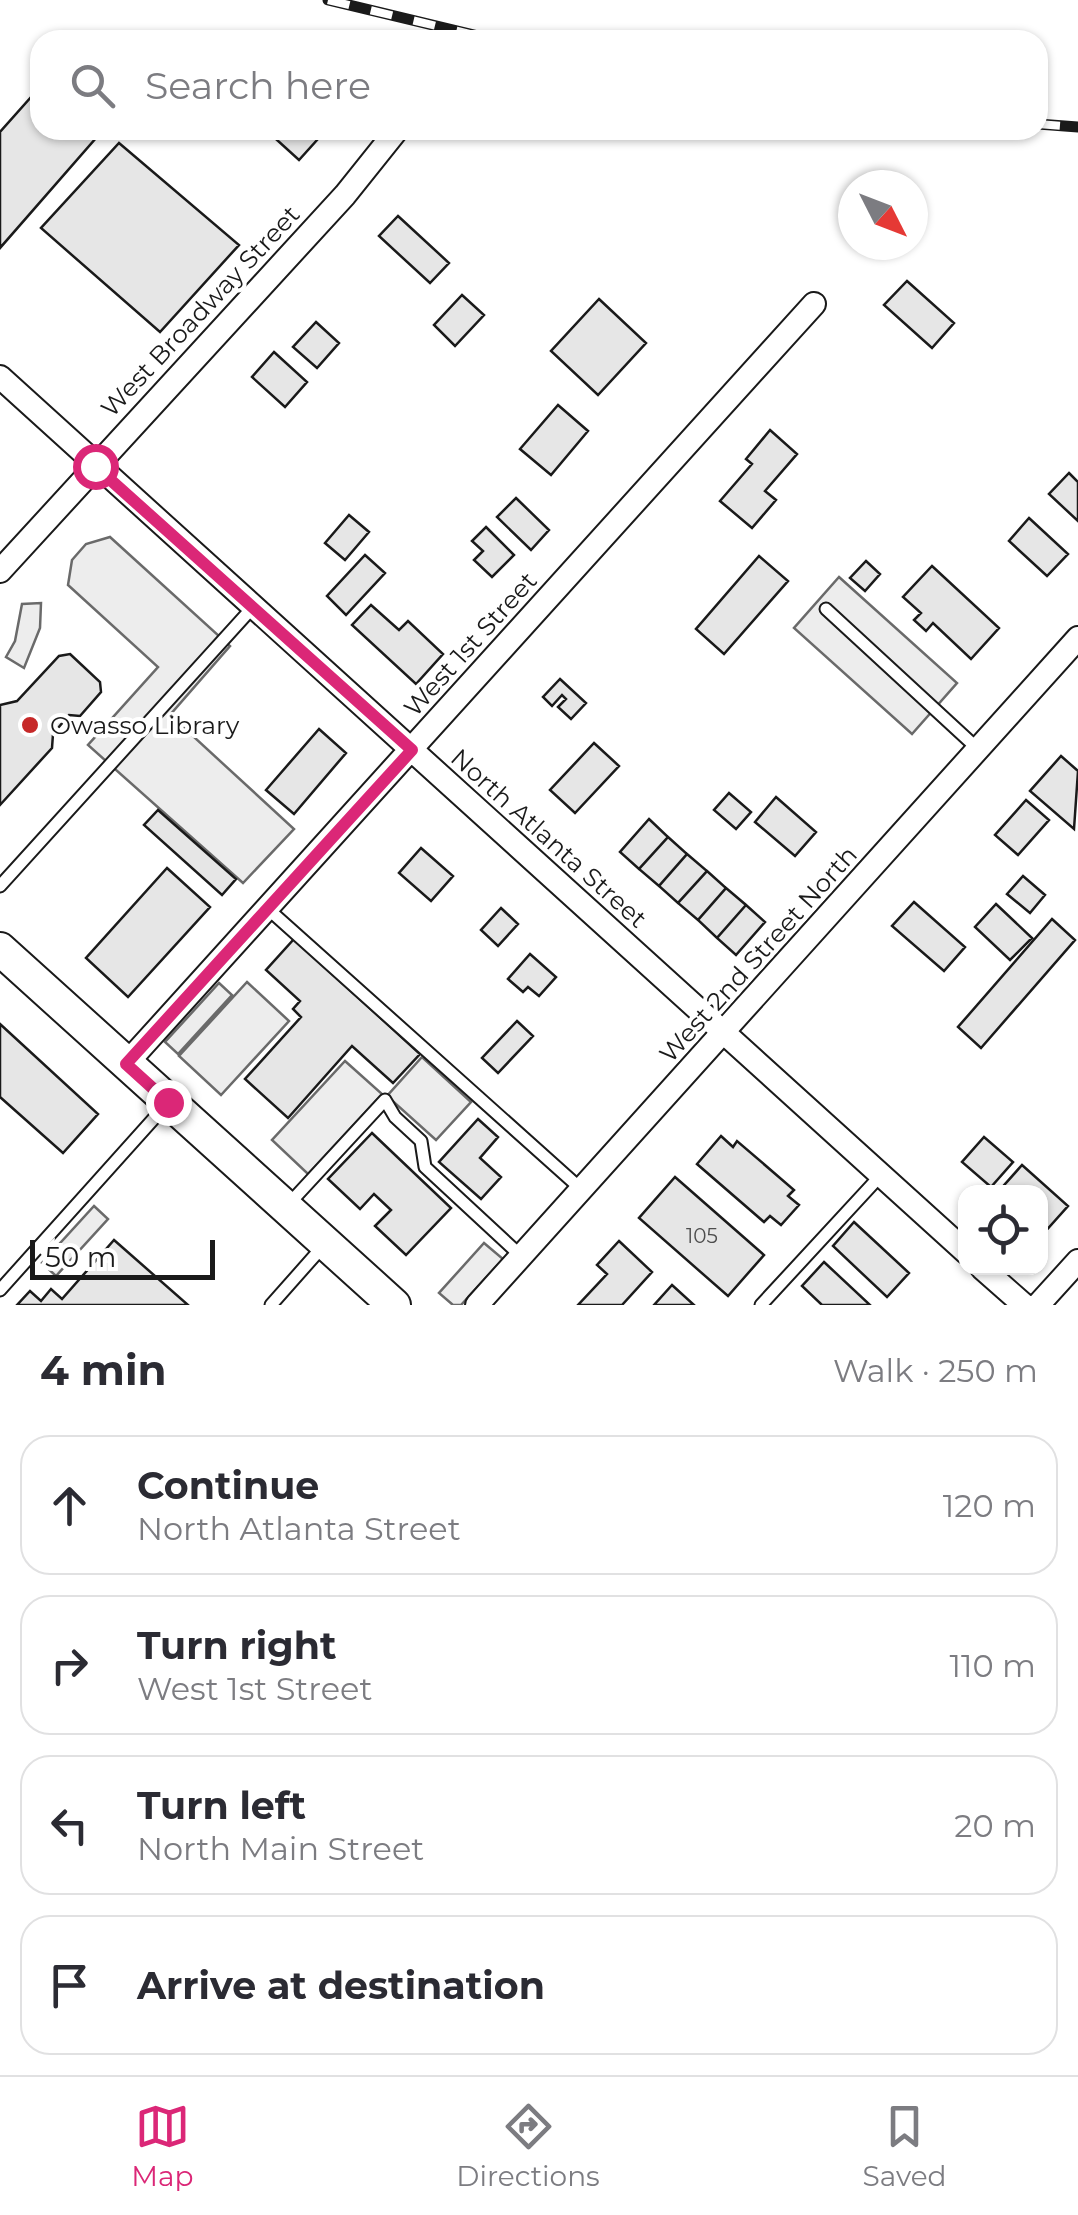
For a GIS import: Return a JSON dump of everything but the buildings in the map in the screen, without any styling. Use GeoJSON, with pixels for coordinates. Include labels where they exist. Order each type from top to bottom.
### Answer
{"type":"FeatureCollection","features":[{"type":"Feature","properties":{"kind":"main road"},"geometry":{"type":"LineString","coordinates":[[0,949],[394,1305]]}},
{"type":"Feature","properties":{"kind":"street","name":"West Broadway Street"},"geometry":{"type":"LineString","coordinates":[[0,571],[345,195],[389,140]]}},
{"type":"Feature","properties":{"kind":"street","name":"West 1st Street"},"geometry":{"type":"LineString","coordinates":[[126,1064],[814,304]]}},
{"type":"Feature","properties":{"kind":"street","name":"North Atlanta Street"},"geometry":{"type":"LineString","coordinates":[[0,377],[958,1245]]}},
{"type":"Feature","properties":{"kind":"street","name":"West 2nd Street North"},"geometry":{"type":"LineString","coordinates":[[477,1305],[1078,638]]}},
{"type":"Feature","properties":{"kind":"street"},"geometry":{"type":"LineString","coordinates":[[1038,1305],[1078,1262]]}},
{"type":"Feature","properties":{"kind":"street"},"geometry":{"type":"LineString","coordinates":[[990,1275],[1024,1305]]}},
{"type":"Feature","properties":{"kind":"lane"},"geometry":{"type":"LineString","coordinates":[[0,886],[254,606]]}},
{"type":"Feature","properties":{"kind":"lane"},"geometry":{"type":"LineString","coordinates":[[826,609],[979,750]]}},
{"type":"Feature","properties":{"kind":"lane"},"geometry":{"type":"LineString","coordinates":[[266,908],[581,1189]]}},
{"type":"Feature","properties":{"kind":"lane"},"geometry":{"type":"LineString","coordinates":[[286,1208],[386,1100],[395,1117],[421,1141],[425,1166],[522,1256]]}},
{"type":"Feature","properties":{"kind":"lane"},"geometry":{"type":"LineString","coordinates":[[0,1290],[168,1102]]}},
{"type":"Feature","properties":{"kind":"lane"},"geometry":{"type":"LineString","coordinates":[[761,1305],[881,1175]]}},
{"type":"Feature","properties":{"kind":"lane"},"geometry":{"type":"LineString","coordinates":[[271,1305],[326,1243]]}},
{"type":"Feature","properties":{"kind":"shaded area"},"geometry":{"type":"Polygon","coordinates":[[[110,537],[230,646],[170,715],[294,829],[243,883],[88,745],[158,667],[68,585],[72,560],[86,544],[110,537]]]}},
{"type":"Feature","properties":{"kind":"shaded area"},"geometry":{"type":"Polygon","coordinates":[[[839,577],[957,683],[912,734],[794,628],[839,577]]]}},
{"type":"Feature","properties":{"kind":"shaded area"},"geometry":{"type":"Polygon","coordinates":[[[41,603],[40,628],[24,668],[6,657],[15,641],[22,604],[41,603]]]}},
{"type":"Feature","properties":{"kind":"shaded area"},"geometry":{"type":"Polygon","coordinates":[[[247,982],[289,1021],[221,1095],[179,1056],[247,982]]]}},
{"type":"Feature","properties":{"kind":"shaded area"},"geometry":{"type":"Polygon","coordinates":[[[219,983],[232,995],[178,1054],[165,1042],[219,983]]]}},
{"type":"Feature","properties":{"kind":"shaded area"},"geometry":{"type":"Polygon","coordinates":[[[422,1057],[471,1102],[436,1140],[387,1096],[422,1057]]]}},
{"type":"Feature","properties":{"kind":"shaded area"},"geometry":{"type":"Polygon","coordinates":[[[345,1061],[382,1094],[308,1174],[272,1140],[345,1061]]]}},
{"type":"Feature","properties":{"kind":"shaded area"},"geometry":{"type":"Polygon","coordinates":[[[94,1206],[108,1219],[56,1276],[42,1263],[94,1206]]]}},
{"type":"Feature","properties":{"kind":"shaded area"},"geometry":{"type":"Polygon","coordinates":[[[484,1243],[503,1259],[461,1305],[453,1305],[439,1293],[484,1243]]]}},
{"type":"Feature","properties":{"kind":"railway"},"geometry":{"type":"LineString","coordinates":[[328,0],[453,30]]}},
{"type":"Feature","properties":{"kind":"railway"},"geometry":{"type":"LineString","coordinates":[[1048,125],[1078,127]]}},
{"type":"Feature","properties":{"kind":"place","name":"Owasso Library"},"geometry":{"type":"Point","coordinates":[30,725]}},
{"type":"Feature","properties":{"kind":"route"},"geometry":{"type":"LineString","coordinates":[[95,466],[412,750],[126,1064],[168,1102]]}}]}
